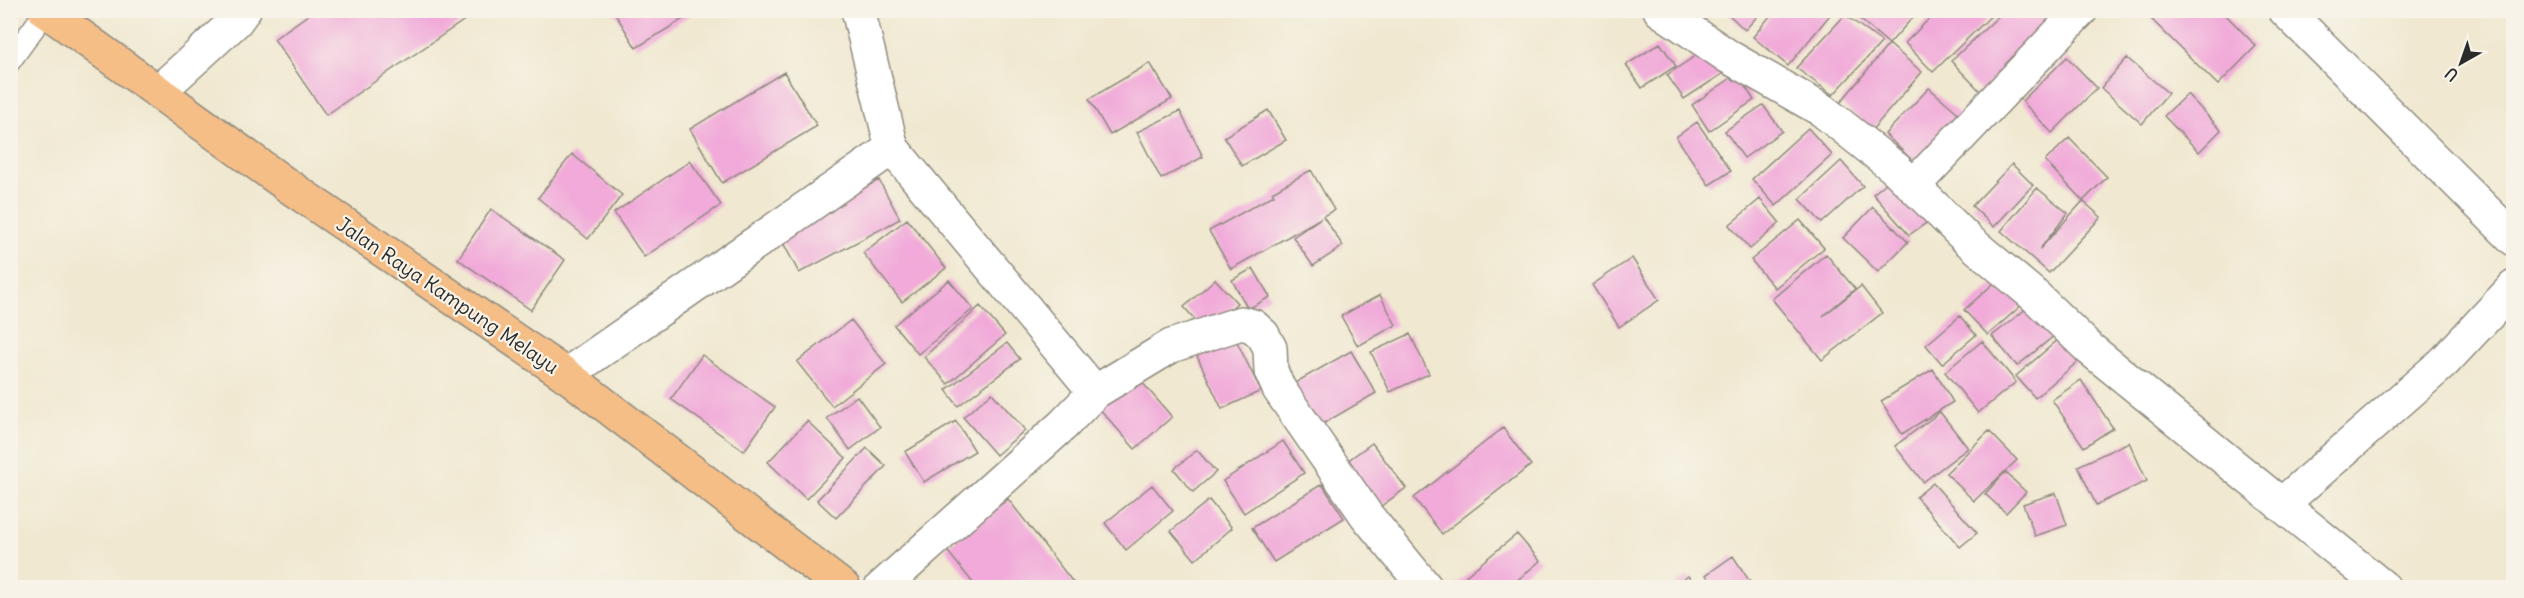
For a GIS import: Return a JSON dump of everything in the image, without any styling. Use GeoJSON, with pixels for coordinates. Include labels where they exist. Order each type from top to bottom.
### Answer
{"type":"FeatureCollection","features":[{"type":"Feature","properties":{"kind":"main road","name":"Jalan Raya Kampung Melayu"},"geometry":{"type":"LineString","coordinates":[[46,11],[284,183],[566,375],[844,588]]}},
{"type":"Feature","properties":{"kind":"street"},"geometry":{"type":"LineString","coordinates":[[158,92],[236,21],[244,10]]}},
{"type":"Feature","properties":{"kind":"street"},"geometry":{"type":"LineString","coordinates":[[858,10],[892,148],[1095,392]]}},
{"type":"Feature","properties":{"kind":"street"},"geometry":{"type":"LineString","coordinates":[[1660,10],[1729,57],[1822,110],[1896,169],[1968,240],[2035,296],[2090,349],[2384,588]]}},
{"type":"Feature","properties":{"kind":"street"},"geometry":{"type":"LineString","coordinates":[[1913,186],[2080,10]]}},
{"type":"Feature","properties":{"kind":"street"},"geometry":{"type":"LineString","coordinates":[[2284,10],[2514,239]]}},
{"type":"Feature","properties":{"kind":"street"},"geometry":{"type":"LineString","coordinates":[[566,375],[892,148]]}},
{"type":"Feature","properties":{"kind":"street"},"geometry":{"type":"LineString","coordinates":[[2281,505],[2444,362],[2514,287]]}},
{"type":"Feature","properties":{"kind":"street"},"geometry":{"type":"LineString","coordinates":[[881,588],[1054,433],[1095,392],[1171,346],[1241,323],[1253,326],[1263,335],[1270,348],[1271,371],[1284,398],[1367,516],[1426,588]]}},
{"type":"Feature","properties":{"kind":"lane"},"geometry":{"type":"LineString","coordinates":[[10,61],[46,11]]}},
{"type":"Feature","properties":{"kind":"building"},"geometry":{"type":"Polygon","coordinates":[[[315,10],[479,10],[326,115],[274,39],[315,10]]]}},
{"type":"Feature","properties":{"kind":"building"},"geometry":{"type":"Polygon","coordinates":[[[613,10],[698,10],[636,48],[613,10]]]}},
{"type":"Feature","properties":{"kind":"building"},"geometry":{"type":"Polygon","coordinates":[[[1724,10],[1763,10],[1745,30],[1724,10]]]}},
{"type":"Feature","properties":{"kind":"building"},"geometry":{"type":"Polygon","coordinates":[[[1775,10],[1834,10],[1788,66],[1753,37],[1775,10]]]}},
{"type":"Feature","properties":{"kind":"building"},"geometry":{"type":"Polygon","coordinates":[[[1858,10],[1908,10],[1914,16],[1889,44],[1854,14],[1858,10]]]}},
{"type":"Feature","properties":{"kind":"building"},"geometry":{"type":"Polygon","coordinates":[[[1938,10],[1997,10],[1933,72],[1905,43],[1938,10]]]}},
{"type":"Feature","properties":{"kind":"building"},"geometry":{"type":"Polygon","coordinates":[[[2005,10],[2043,10],[2054,22],[1981,92],[1951,61],[2005,10]]]}},
{"type":"Feature","properties":{"kind":"building"},"geometry":{"type":"Polygon","coordinates":[[[2154,10],[2221,10],[2256,46],[2218,85],[2148,16],[2154,10]]]}},
{"type":"Feature","properties":{"kind":"building"},"geometry":{"type":"Polygon","coordinates":[[[1845,15],[1882,42],[1833,95],[1796,68],[1845,15]]]}},
{"type":"Feature","properties":{"kind":"building"},"geometry":{"type":"Polygon","coordinates":[[[1660,43],[1676,66],[1642,88],[1626,65],[1660,43]]]}},
{"type":"Feature","properties":{"kind":"building"},"geometry":{"type":"Polygon","coordinates":[[[1889,44],[1922,72],[1872,130],[1840,103],[1889,44]]]}},
{"type":"Feature","properties":{"kind":"building"},"geometry":{"type":"Polygon","coordinates":[[[1710,46],[1727,71],[1684,99],[1667,75],[1710,46]]]}},
{"type":"Feature","properties":{"kind":"building"},"geometry":{"type":"Polygon","coordinates":[[[2067,57],[2097,88],[2052,133],[2022,101],[2067,57]]]}},
{"type":"Feature","properties":{"kind":"building"},"geometry":{"type":"Polygon","coordinates":[[[2127,58],[2168,93],[2142,124],[2101,88],[2127,58]]]}},
{"type":"Feature","properties":{"kind":"building"},"geometry":{"type":"Polygon","coordinates":[[[1150,63],[1172,99],[1110,135],[1089,99],[1150,63]]]}},
{"type":"Feature","properties":{"kind":"building"},"geometry":{"type":"Polygon","coordinates":[[[784,72],[817,126],[722,183],[690,129],[784,72]]]}},
{"type":"Feature","properties":{"kind":"building"},"geometry":{"type":"Polygon","coordinates":[[[1737,74],[1754,100],[1709,131],[1692,105],[1737,74]]]}},
{"type":"Feature","properties":{"kind":"building"},"geometry":{"type":"Polygon","coordinates":[[[1929,88],[1964,118],[1917,165],[1885,134],[1929,88]]]}},
{"type":"Feature","properties":{"kind":"building"},"geometry":{"type":"Polygon","coordinates":[[[2187,94],[2221,130],[2199,152],[2164,116],[2187,94]]]}},
{"type":"Feature","properties":{"kind":"building"},"geometry":{"type":"Polygon","coordinates":[[[1763,105],[1782,131],[1744,158],[1725,131],[1763,105]]]}},
{"type":"Feature","properties":{"kind":"building"},"geometry":{"type":"Polygon","coordinates":[[[1268,110],[1286,140],[1242,166],[1224,137],[1268,110]]]}},
{"type":"Feature","properties":{"kind":"building"},"geometry":{"type":"Polygon","coordinates":[[[1180,111],[1203,157],[1161,179],[1137,132],[1180,111]]]}},
{"type":"Feature","properties":{"kind":"building"},"geometry":{"type":"Polygon","coordinates":[[[1697,122],[1731,171],[1709,185],[1676,137],[1697,122]]]}},
{"type":"Feature","properties":{"kind":"building"},"geometry":{"type":"Polygon","coordinates":[[[1808,128],[1832,155],[1776,206],[1752,179],[1808,128]]]}},
{"type":"Feature","properties":{"kind":"building"},"geometry":{"type":"Polygon","coordinates":[[[2069,138],[2107,177],[2083,201],[2045,161],[2069,138]]]}},
{"type":"Feature","properties":{"kind":"building"},"geometry":{"type":"Polygon","coordinates":[[[572,154],[622,195],[588,239],[538,198],[572,154]]]}},
{"type":"Feature","properties":{"kind":"building"},"geometry":{"type":"Polygon","coordinates":[[[690,161],[721,205],[644,257],[614,213],[690,161]]]}},
{"type":"Feature","properties":{"kind":"building"},"geometry":{"type":"Polygon","coordinates":[[[1841,161],[1863,186],[1822,223],[1800,199],[1841,161]]]}},
{"type":"Feature","properties":{"kind":"building"},"geometry":{"type":"Polygon","coordinates":[[[2012,164],[2033,185],[1994,227],[1972,206],[2012,164]]]}},
{"type":"Feature","properties":{"kind":"building"},"geometry":{"type":"Polygon","coordinates":[[[1311,170],[1334,210],[1323,216],[1343,246],[1313,266],[1293,237],[1321,218],[1231,269],[1209,231],[1274,195],[1272,192],[1311,170]]]}},
{"type":"Feature","properties":{"kind":"building"},"geometry":{"type":"Polygon","coordinates":[[[1892,178],[1929,221],[1909,235],[1873,194],[1892,178]]]}},
{"type":"Feature","properties":{"kind":"building"},"geometry":{"type":"Polygon","coordinates":[[[879,180],[900,219],[799,273],[778,233],[879,180]]]}},
{"type":"Feature","properties":{"kind":"building"},"geometry":{"type":"Polygon","coordinates":[[[2037,188],[2068,213],[2039,250],[2083,201],[2101,217],[2049,273],[2001,231],[2037,188]]]}},
{"type":"Feature","properties":{"kind":"building"},"geometry":{"type":"Polygon","coordinates":[[[1760,199],[1780,223],[1750,249],[1729,225],[1760,199]]]}},
{"type":"Feature","properties":{"kind":"building"},"geometry":{"type":"Polygon","coordinates":[[[1873,207],[1908,242],[1878,272],[1843,238],[1873,207]]]}},
{"type":"Feature","properties":{"kind":"building"},"geometry":{"type":"Polygon","coordinates":[[[491,209],[565,260],[531,310],[458,259],[491,209]]]}},
{"type":"Feature","properties":{"kind":"building"},"geometry":{"type":"Polygon","coordinates":[[[907,219],[946,268],[902,302],[863,253],[907,219]]]}},
{"type":"Feature","properties":{"kind":"building"},"geometry":{"type":"Polygon","coordinates":[[[1800,220],[1824,248],[1775,288],[1751,260],[1800,220]]]}},
{"type":"Feature","properties":{"kind":"building"},"geometry":{"type":"Polygon","coordinates":[[[1826,254],[1855,289],[1823,316],[1861,286],[1882,313],[1822,360],[1772,299],[1826,254]]]}},
{"type":"Feature","properties":{"kind":"building"},"geometry":{"type":"Polygon","coordinates":[[[1632,258],[1659,300],[1619,327],[1592,285],[1632,258]]]}},
{"type":"Feature","properties":{"kind":"building"},"geometry":{"type":"Polygon","coordinates":[[[1253,268],[1270,297],[1248,309],[1232,280],[1253,268]]]}},
{"type":"Feature","properties":{"kind":"building"},"geometry":{"type":"Polygon","coordinates":[[[2001,277],[2025,302],[1988,335],[1964,310],[2001,277]]]}},
{"type":"Feature","properties":{"kind":"building"},"geometry":{"type":"Polygon","coordinates":[[[1215,279],[1237,303],[1206,332],[1184,307],[1215,279]]]}},
{"type":"Feature","properties":{"kind":"building"},"geometry":{"type":"Polygon","coordinates":[[[949,280],[973,309],[918,354],[894,325],[949,280]]]}},
{"type":"Feature","properties":{"kind":"building"},"geometry":{"type":"Polygon","coordinates":[[[1380,295],[1396,325],[1358,346],[1341,316],[1380,295]]]}},
{"type":"Feature","properties":{"kind":"building"},"geometry":{"type":"Polygon","coordinates":[[[2036,301],[2060,331],[2017,366],[1992,336],[2036,301]]]}},
{"type":"Feature","properties":{"kind":"building"},"geometry":{"type":"Polygon","coordinates":[[[980,306],[1005,335],[948,384],[924,357],[980,306]]]}},
{"type":"Feature","properties":{"kind":"building"},"geometry":{"type":"Polygon","coordinates":[[[1960,316],[1976,335],[1942,364],[1926,345],[1960,316]]]}},
{"type":"Feature","properties":{"kind":"building"},"geometry":{"type":"Polygon","coordinates":[[[851,320],[886,364],[832,406],[797,362],[851,320]]]}},
{"type":"Feature","properties":{"kind":"building"},"geometry":{"type":"Polygon","coordinates":[[[2068,331],[2087,354],[2035,398],[2016,376],[2068,331]]]}},
{"type":"Feature","properties":{"kind":"building"},"geometry":{"type":"Polygon","coordinates":[[[1410,334],[1429,374],[1390,392],[1371,352],[1410,334]]]}},
{"type":"Feature","properties":{"kind":"building"},"geometry":{"type":"Polygon","coordinates":[[[1235,338],[1261,391],[1222,409],[1197,356],[1235,338]]]}},
{"type":"Feature","properties":{"kind":"building"},"geometry":{"type":"Polygon","coordinates":[[[1982,341],[2016,382],[1978,413],[1945,372],[1982,341]]]}},
{"type":"Feature","properties":{"kind":"building"},"geometry":{"type":"Polygon","coordinates":[[[1007,343],[1020,359],[958,406],[946,390],[1007,343]]]}},
{"type":"Feature","properties":{"kind":"building"},"geometry":{"type":"Polygon","coordinates":[[[1351,351],[1376,393],[1309,432],[1284,389],[1351,351]]]}},
{"type":"Feature","properties":{"kind":"building"},"geometry":{"type":"Polygon","coordinates":[[[702,355],[775,407],[744,451],[671,399],[702,355]]]}},
{"type":"Feature","properties":{"kind":"building"},"geometry":{"type":"Polygon","coordinates":[[[1933,369],[1953,402],[1902,434],[1881,401],[1933,369]]]}},
{"type":"Feature","properties":{"kind":"building"},"geometry":{"type":"Polygon","coordinates":[[[1135,374],[1172,417],[1135,449],[1098,407],[1135,374]]]}},
{"type":"Feature","properties":{"kind":"building"},"geometry":{"type":"Polygon","coordinates":[[[2081,380],[2113,428],[2084,447],[2052,400],[2081,380]]]}},
{"type":"Feature","properties":{"kind":"building"},"geometry":{"type":"Polygon","coordinates":[[[992,393],[1025,430],[996,455],[963,417],[992,393]]]}},
{"type":"Feature","properties":{"kind":"building"},"geometry":{"type":"Polygon","coordinates":[[[857,396],[880,427],[850,450],[827,418],[857,396]]]}},
{"type":"Feature","properties":{"kind":"building"},"geometry":{"type":"Polygon","coordinates":[[[1940,412],[1968,448],[1923,482],[1895,446],[1940,412]]]}},
{"type":"Feature","properties":{"kind":"building"},"geometry":{"type":"Polygon","coordinates":[[[807,421],[846,458],[806,499],[768,462],[807,421]]]}},
{"type":"Feature","properties":{"kind":"building"},"geometry":{"type":"Polygon","coordinates":[[[956,421],[975,451],[924,482],[905,452],[956,421]]]}},
{"type":"Feature","properties":{"kind":"building"},"geometry":{"type":"Polygon","coordinates":[[[1503,428],[1531,465],[1442,534],[1414,498],[1503,428]]]}},
{"type":"Feature","properties":{"kind":"building"},"geometry":{"type":"Polygon","coordinates":[[[1989,431],[2017,460],[1974,501],[1946,473],[1989,431]]]}},
{"type":"Feature","properties":{"kind":"building"},"geometry":{"type":"Polygon","coordinates":[[[1283,441],[1304,473],[1244,513],[1223,481],[1283,441]]]}},
{"type":"Feature","properties":{"kind":"building"},"geometry":{"type":"Polygon","coordinates":[[[2129,442],[2147,481],[2096,505],[2078,466],[2129,442]]]}},
{"type":"Feature","properties":{"kind":"building"},"geometry":{"type":"Polygon","coordinates":[[[1372,443],[1406,488],[1377,509],[1343,464],[1372,443]]]}},
{"type":"Feature","properties":{"kind":"building"},"geometry":{"type":"Polygon","coordinates":[[[867,448],[886,466],[836,518],[817,500],[867,448]]]}},
{"type":"Feature","properties":{"kind":"building"},"geometry":{"type":"Polygon","coordinates":[[[1197,450],[1216,472],[1193,492],[1174,469],[1197,450]]]}},
{"type":"Feature","properties":{"kind":"building"},"geometry":{"type":"Polygon","coordinates":[[[2005,472],[2026,492],[2006,513],[1985,494],[2005,472]]]}},
{"type":"Feature","properties":{"kind":"building"},"geometry":{"type":"Polygon","coordinates":[[[1933,483],[1977,533],[1960,547],[1916,497],[1933,483]]]}},
{"type":"Feature","properties":{"kind":"building"},"geometry":{"type":"Polygon","coordinates":[[[1322,484],[1344,518],[1274,562],[1252,528],[1322,484]]]}},
{"type":"Feature","properties":{"kind":"building"},"geometry":{"type":"Polygon","coordinates":[[[1152,485],[1173,511],[1126,550],[1105,523],[1152,485]]]}},
{"type":"Feature","properties":{"kind":"building"},"geometry":{"type":"Polygon","coordinates":[[[2056,493],[2067,525],[2035,536],[2023,504],[2056,493]]]}},
{"type":"Feature","properties":{"kind":"building"},"geometry":{"type":"Polygon","coordinates":[[[1008,499],[1076,586],[1075,588],[977,588],[945,548],[1008,499]]]}},
{"type":"Feature","properties":{"kind":"building"},"geometry":{"type":"Polygon","coordinates":[[[1209,500],[1232,528],[1195,560],[1171,531],[1209,500]]]}},
{"type":"Feature","properties":{"kind":"building"},"geometry":{"type":"Polygon","coordinates":[[[1517,534],[1540,561],[1508,588],[1451,588],[1517,534]]]}},
{"type":"Feature","properties":{"kind":"building"},"geometry":{"type":"Polygon","coordinates":[[[1733,556],[1754,588],[1715,588],[1706,575],[1733,556]]]}},
{"type":"Feature","properties":{"kind":"building"},"geometry":{"type":"Polygon","coordinates":[[[1688,576],[1697,588],[1671,588],[1688,576]]]}}]}
